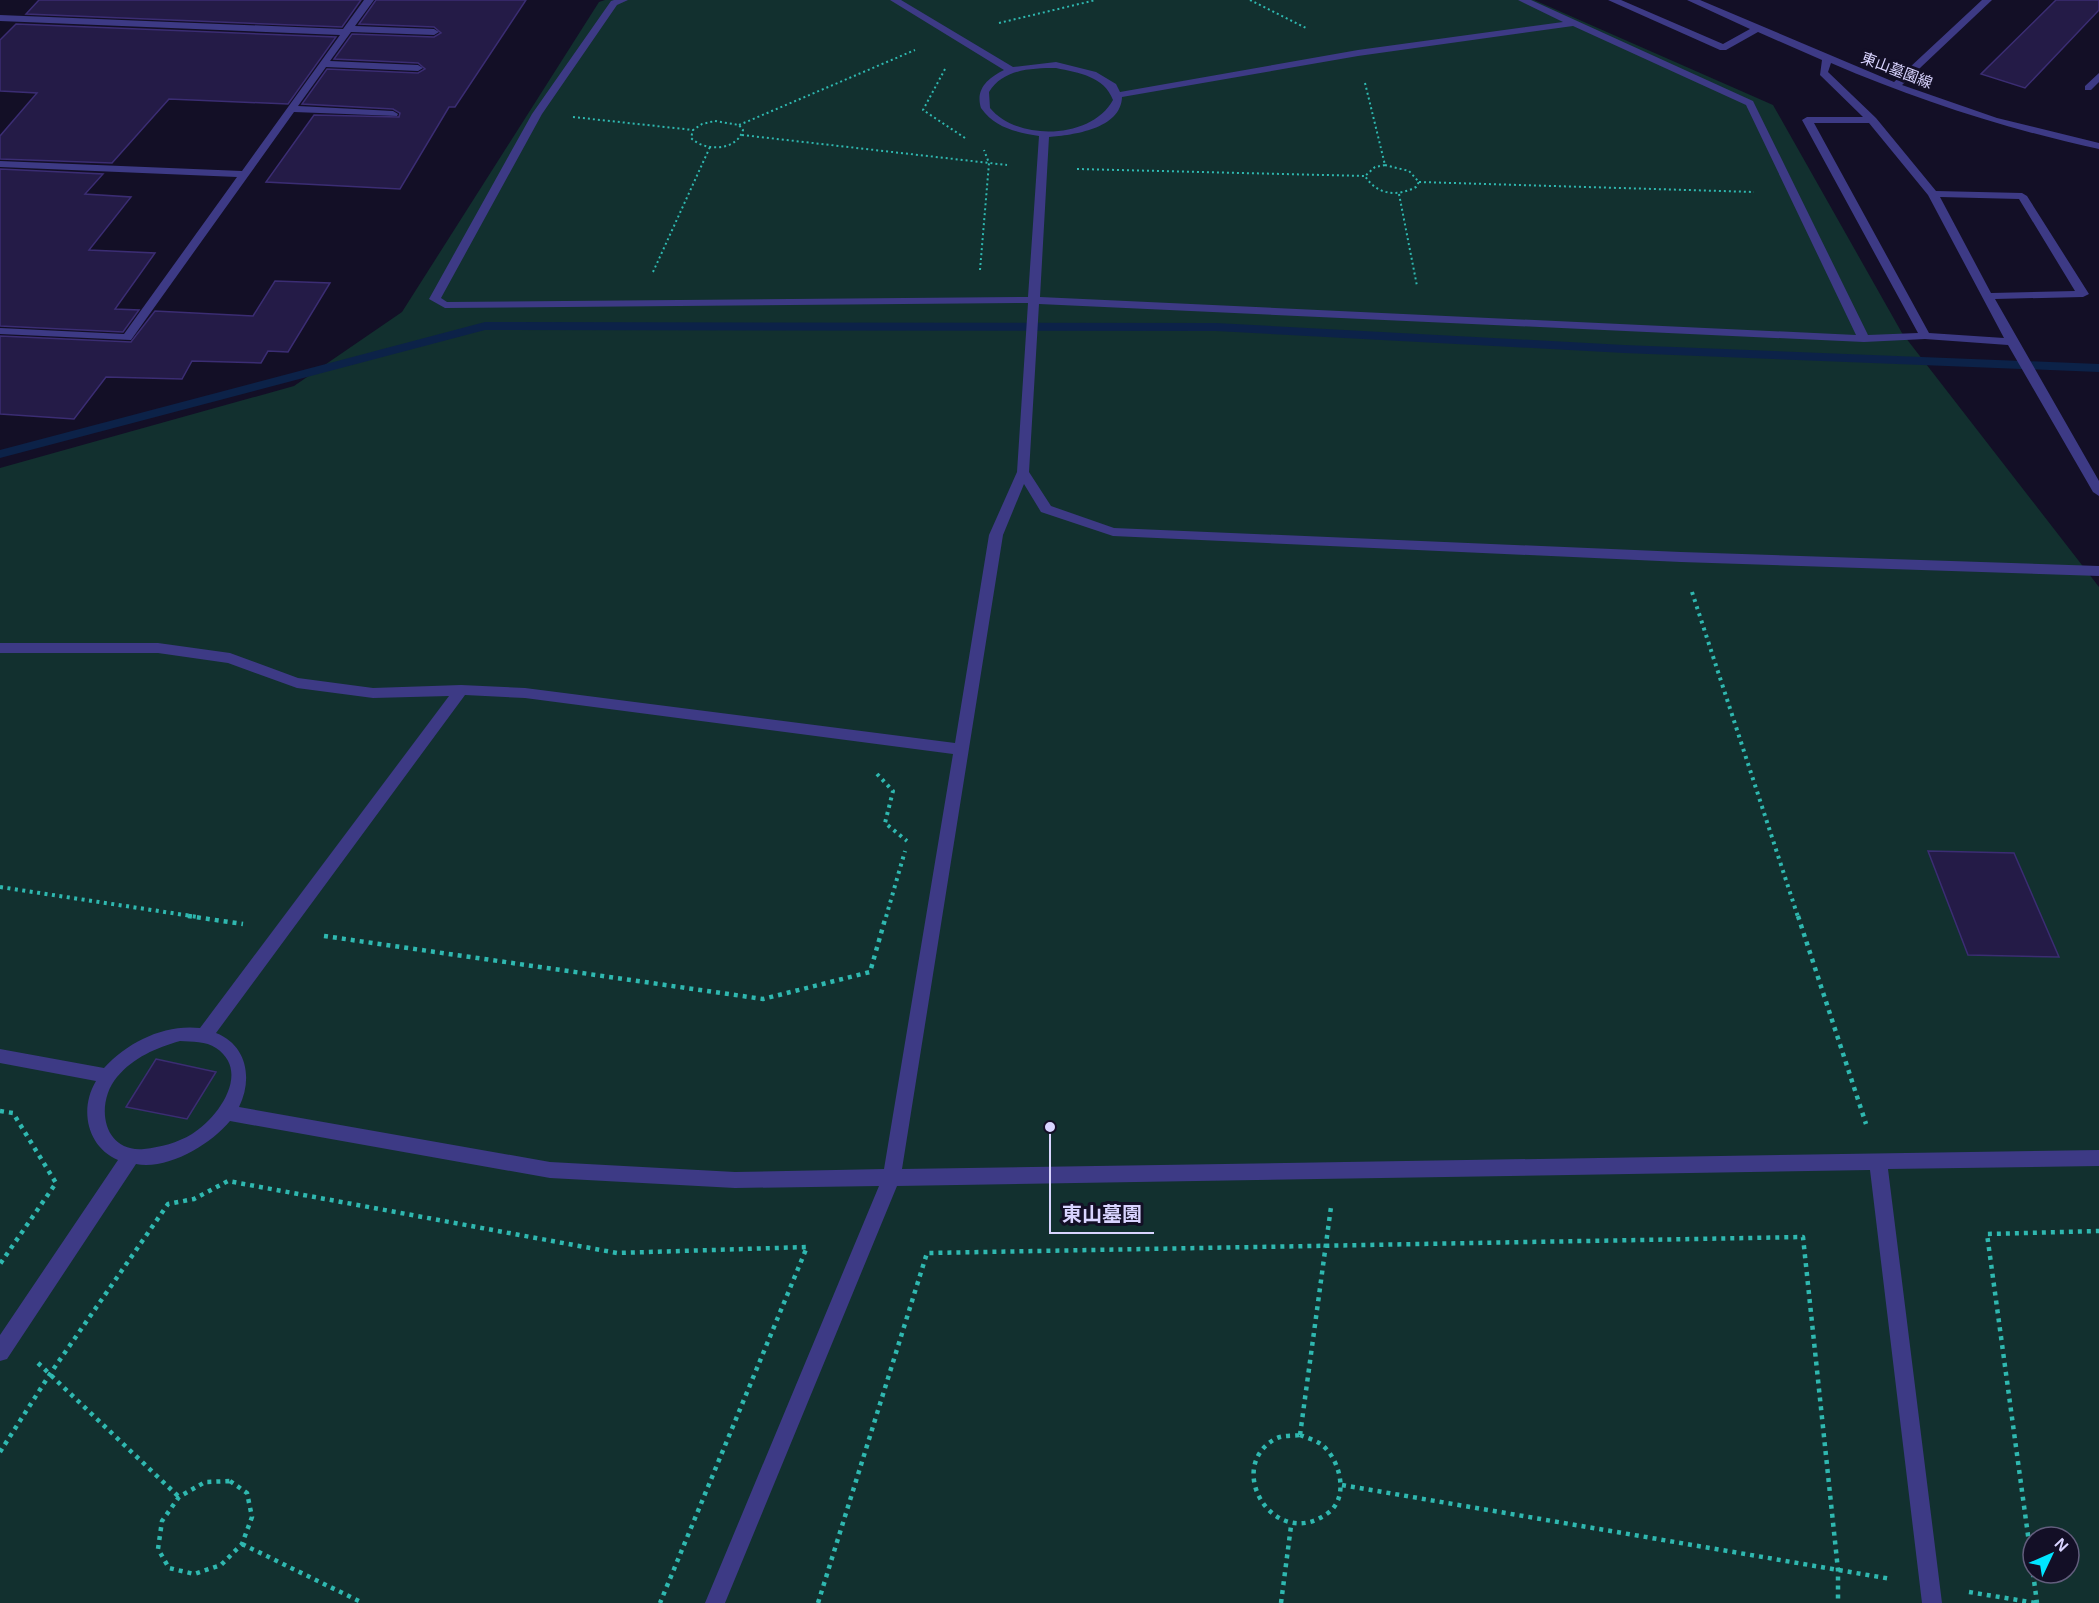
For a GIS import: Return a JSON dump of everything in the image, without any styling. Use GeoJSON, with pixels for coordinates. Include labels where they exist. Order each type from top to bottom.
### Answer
{"type":"FeatureCollection","features":[{"type":"Feature","properties":{"kind":"street"},"geometry":{"type":"LineString","coordinates":[[0,331],[127,338],[369,0]]}},
{"type":"Feature","properties":{"kind":"street"},"geometry":{"type":"LineString","coordinates":[[623,0],[614,3],[537,114],[435,299],[445,305],[1033,300],[1864,339],[1925,336],[2012,342]]}},
{"type":"Feature","properties":{"kind":"street"},"geometry":{"type":"LineString","coordinates":[[895,0],[1011,70]]}},
{"type":"Feature","properties":{"kind":"street"},"geometry":{"type":"LineString","coordinates":[[1523,0],[1750,104],[1864,339]]}},
{"type":"Feature","properties":{"kind":"street"},"geometry":{"type":"LineString","coordinates":[[1613,0],[1723,48],[1757,28]]}},
{"type":"Feature","properties":{"kind":"street","name":"東山墓園線"},"geometry":{"type":"LineString","coordinates":[[1692,0],[1894,87],[1989,120],[2099,146]]}},
{"type":"Feature","properties":{"kind":"street"},"geometry":{"type":"LineString","coordinates":[[1894,87],[1987,0]]}},
{"type":"Feature","properties":{"kind":"street"},"geometry":{"type":"LineString","coordinates":[[0,18],[347,31],[434,32]]}},
{"type":"Feature","properties":{"kind":"street"},"geometry":{"type":"LineString","coordinates":[[1118,95],[1358,53],[1574,23]]}},
{"type":"Feature","properties":{"kind":"street"},"geometry":{"type":"LineString","coordinates":[[1827,59],[1823,73],[1872,120],[1933,194],[2012,342],[2099,492]]}},
{"type":"Feature","properties":{"kind":"street"},"geometry":{"type":"LineString","coordinates":[[322,64],[418,68]]}},
{"type":"Feature","properties":{"kind":"street"},"geometry":{"type":"LineString","coordinates":[[1056,64],[1097,74],[1111,84],[1118,95],[1116,108],[1099,123],[1068,133],[1044,134],[1011,127],[987,113],[981,102],[984,89],[994,79],[1011,70],[1056,64]]}},
{"type":"Feature","properties":{"kind":"street"},"geometry":{"type":"LineString","coordinates":[[2099,76],[2088,88],[2099,90]]}},
{"type":"Feature","properties":{"kind":"street"},"geometry":{"type":"LineString","coordinates":[[291,109],[393,114]]}},
{"type":"Feature","properties":{"kind":"street"},"geometry":{"type":"LineString","coordinates":[[1872,120],[1807,120],[1925,336]]}},
{"type":"Feature","properties":{"kind":"street"},"geometry":{"type":"LineString","coordinates":[[715,1603],[892,1178],[996,535],[1023,472],[1044,134]]}},
{"type":"Feature","properties":{"kind":"street"},"geometry":{"type":"LineString","coordinates":[[0,164],[245,174]]}},
{"type":"Feature","properties":{"kind":"street"},"geometry":{"type":"LineString","coordinates":[[1933,194],[2022,196],[2083,294],[1987,296]]}},
{"type":"Feature","properties":{"kind":"street"},"geometry":{"type":"LineString","coordinates":[[1023,472],[1046,509],[1113,532],[1681,557],[2099,571]]}},
{"type":"Feature","properties":{"kind":"street"},"geometry":{"type":"LineString","coordinates":[[0,648],[158,648],[230,658],[297,683],[373,693],[461,690],[525,693],[961,749]]}},
{"type":"Feature","properties":{"kind":"street"},"geometry":{"type":"LineString","coordinates":[[205,1035],[461,690]]}},
{"type":"Feature","properties":{"kind":"street"},"geometry":{"type":"LineString","coordinates":[[180,1034],[205,1035],[227,1045],[238,1064],[239,1088],[228,1113],[209,1133],[183,1148],[156,1156],[132,1156],[107,1146],[94,1127],[94,1102],[108,1076],[128,1055],[153,1041],[180,1034]]}},
{"type":"Feature","properties":{"kind":"street"},"geometry":{"type":"LineString","coordinates":[[0,1056],[108,1076]]}},
{"type":"Feature","properties":{"kind":"street"},"geometry":{"type":"LineString","coordinates":[[228,1113],[550,1170],[735,1180],[2099,1158]]}},
{"type":"Feature","properties":{"kind":"street"},"geometry":{"type":"LineString","coordinates":[[0,1352],[132,1156]]}},
{"type":"Feature","properties":{"kind":"street"},"geometry":{"type":"LineString","coordinates":[[1878,1162],[1931,1595]]}},
{"type":"Feature","properties":{"kind":"path"},"geometry":{"type":"LineString","coordinates":[[537,114],[693,130],[715,120],[739,125],[952,34],[1096,0]]}},
{"type":"Feature","properties":{"kind":"path"},"geometry":{"type":"LineString","coordinates":[[925,45],[950,60],[923,110],[967,139]]}},
{"type":"Feature","properties":{"kind":"path"},"geometry":{"type":"LineString","coordinates":[[693,130],[691,138],[697,144],[710,147],[736,142],[742,135],[739,125]]}},
{"type":"Feature","properties":{"kind":"path"},"geometry":{"type":"LineString","coordinates":[[976,144],[984,150],[990,163],[979,280]]}},
{"type":"Feature","properties":{"kind":"path"},"geometry":{"type":"LineString","coordinates":[[640,303],[710,147]]}},
{"type":"Feature","properties":{"kind":"path"},"geometry":{"type":"LineString","coordinates":[[1090,161],[1090,170]]}},
{"type":"Feature","properties":{"kind":"path"},"geometry":{"type":"LineString","coordinates":[[1419,182],[1414,173],[1394,166],[1375,167],[1365,176],[1369,186],[1382,192],[1399,194],[1409,192],[1419,182],[1792,193]]}},
{"type":"Feature","properties":{"kind":"path"},"geometry":{"type":"LineString","coordinates":[[1399,194],[1424,319]]}},
{"type":"Feature","properties":{"kind":"path"},"geometry":{"type":"LineString","coordinates":[[1681,557],[1878,1162]]}},
{"type":"Feature","properties":{"kind":"path"},"geometry":{"type":"LineString","coordinates":[[0,887],[763,999],[870,972],[908,840],[885,823],[893,791],[873,770]]}},
{"type":"Feature","properties":{"kind":"path"},"geometry":{"type":"LineString","coordinates":[[0,1111],[13,1113],[56,1183],[0,1264]]}},
{"type":"Feature","properties":{"kind":"path"},"geometry":{"type":"LineString","coordinates":[[1300,1435],[1336,1171]]}},
{"type":"Feature","properties":{"kind":"path"},"geometry":{"type":"LineString","coordinates":[[0,1452],[50,1374],[168,1204],[195,1199],[228,1180],[617,1253],[807,1247],[660,1603]]}},
{"type":"Feature","properties":{"kind":"path"},"geometry":{"type":"LineString","coordinates":[[2026,1525],[1987,1234],[2099,1231]]}},
{"type":"Feature","properties":{"kind":"path"},"geometry":{"type":"LineString","coordinates":[[818,1603],[927,1253],[1803,1237],[1838,1570],[1838,1603]]}},
{"type":"Feature","properties":{"kind":"path"},"geometry":{"type":"LineString","coordinates":[[10,1337],[179,1497]]}},
{"type":"Feature","properties":{"kind":"path"},"geometry":{"type":"LineString","coordinates":[[1300,1435],[1321,1444],[1336,1462],[1342,1485],[1335,1509],[1316,1524],[1291,1526],[1270,1514],[1256,1494],[1252,1471],[1261,1450],[1277,1437],[1300,1435]]}},
{"type":"Feature","properties":{"kind":"path"},"geometry":{"type":"LineString","coordinates":[[230,1481],[247,1493],[252,1517],[242,1544],[221,1565],[194,1574],[170,1568],[158,1549],[162,1521],[179,1497],[205,1482],[230,1481]]}},
{"type":"Feature","properties":{"kind":"path"},"geometry":{"type":"LineString","coordinates":[[1342,1485],[1838,1570],[1931,1595],[2037,1603],[2035,1585]]}},
{"type":"Feature","properties":{"kind":"path"},"geometry":{"type":"LineString","coordinates":[[1281,1603],[1291,1526]]}},
{"type":"Feature","properties":{"kind":"path"},"geometry":{"type":"LineString","coordinates":[[242,1544],[363,1603]]}},
{"type":"Feature","properties":{"kind":"green space"},"geometry":{"type":"Polygon","coordinates":[[[605,0],[1534,0],[1773,105],[1902,333],[2099,587],[2099,1603],[0,1603],[0,468],[294,386],[402,312],[599,2],[605,0]]]}},
{"type":"Feature","properties":{"kind":"building"},"geometry":{"type":"Polygon","coordinates":[[[39,0],[361,0],[342,27],[26,14],[39,0]]]}},
{"type":"Feature","properties":{"kind":"building"},"geometry":{"type":"Polygon","coordinates":[[[376,0],[526,0],[455,107],[449,107],[400,189],[266,182],[314,115],[399,117],[400,113],[393,109],[302,104],[327,69],[418,73],[425,69],[418,63],[334,59],[352,34],[434,37],[441,33],[434,27],[359,24],[376,0]]]}},
{"type":"Feature","properties":{"kind":"building"},"geometry":{"type":"Polygon","coordinates":[[[2056,0],[2099,0],[2099,10],[2025,88],[1981,74],[2056,0]]]}},
{"type":"Feature","properties":{"kind":"building"},"geometry":{"type":"Polygon","coordinates":[[[16,24],[336,37],[288,104],[169,99],[112,163],[0,159],[0,136],[37,93],[0,91],[0,40],[16,24]]]}},
{"type":"Feature","properties":{"kind":"building"},"geometry":{"type":"Polygon","coordinates":[[[0,169],[103,174],[85,194],[131,197],[89,250],[155,253],[115,309],[139,310],[123,332],[0,326],[0,169]]]}},
{"type":"Feature","properties":{"kind":"building"},"geometry":{"type":"Polygon","coordinates":[[[275,281],[330,283],[288,352],[268,351],[261,363],[192,361],[182,379],[106,377],[74,419],[0,414],[0,336],[131,342],[155,311],[253,316],[275,281]]]}},
{"type":"Feature","properties":{"kind":"building"},"geometry":{"type":"Polygon","coordinates":[[[1928,851],[2014,853],[2059,957],[1968,955],[1928,851]]]}},
{"type":"Feature","properties":{"kind":"building"},"geometry":{"type":"Polygon","coordinates":[[[156,1059],[216,1072],[187,1119],[126,1107],[156,1059]]]}},
{"type":"Feature","properties":{"kind":"waterway"},"geometry":{"type":"LineString","coordinates":[[0,454],[485,326],[1216,327],[1624,349],[2099,368]]}},
{"type":"Feature","properties":{"kind":"place","name":"東山墓園"},"geometry":{"type":"Point","coordinates":[1050,1127]}}]}
